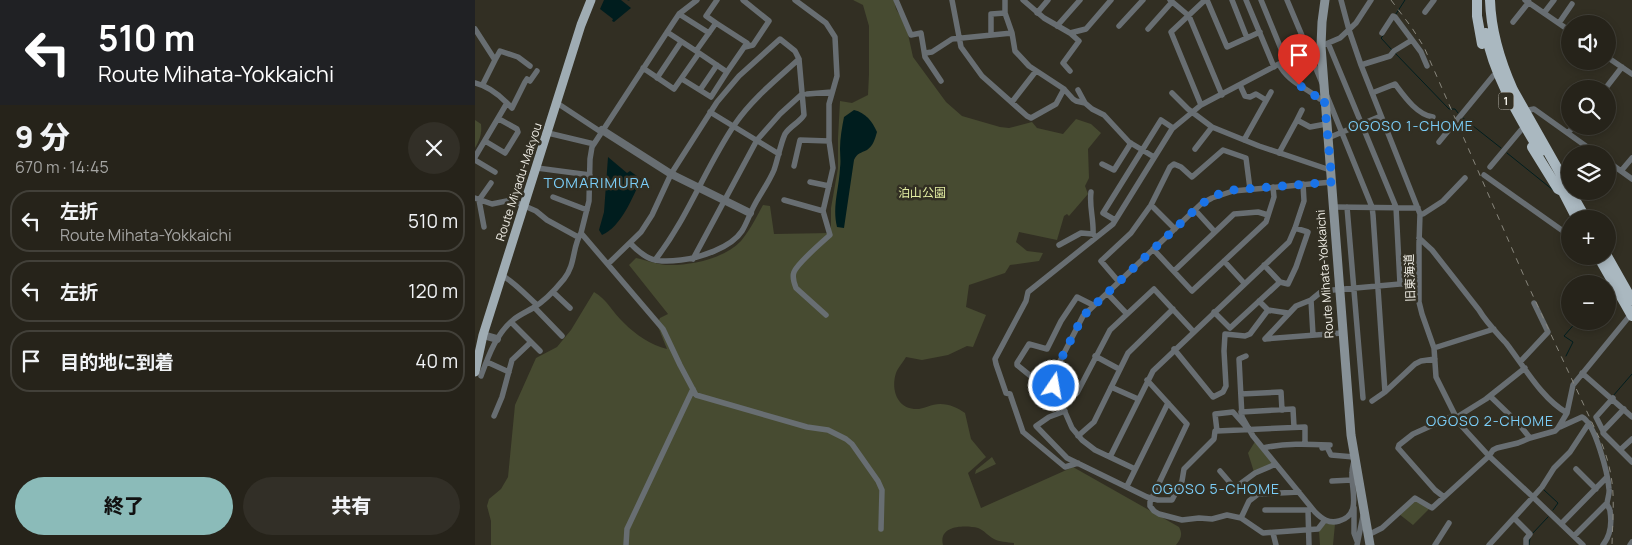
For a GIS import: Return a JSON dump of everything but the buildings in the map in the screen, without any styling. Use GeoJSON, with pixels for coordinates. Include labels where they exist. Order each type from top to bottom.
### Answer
{"type":"FeatureCollection","features":[{"type":"Feature","properties":{"kind":"highway","name":"1"},"geometry":{"type":"LineString","coordinates":[[1477,0],[1479,32],[1493,76],[1521,130],[1557,189],[1561,191]]}},
{"type":"Feature","properties":{"kind":"highway","name":"1"},"geometry":{"type":"LineString","coordinates":[[1483,0],[1487,38],[1498,74],[1513,105],[1561,189]]}},
{"type":"Feature","properties":{"kind":"highway","name":"1"},"geometry":{"type":"LineString","coordinates":[[1489,0],[1491,27],[1513,90],[1581,210]]}},
{"type":"Feature","properties":{"kind":"highway","name":"1"},"geometry":{"type":"LineString","coordinates":[[1496,0],[1496,16],[1501,43],[1508,64],[1529,110],[1555,158],[1554,164]]}},
{"type":"Feature","properties":{"kind":"highway"},"geometry":{"type":"LineString","coordinates":[[1603,265],[1632,314]]}},
{"type":"Feature","properties":{"kind":"highway"},"geometry":{"type":"LineString","coordinates":[[1612,265],[1632,300]]}},
{"type":"Feature","properties":{"kind":"main road","name":"Route Miyadu-Makyou"},"geometry":{"type":"LineString","coordinates":[[478,374],[483,336],[581,26],[591,0]]}},
{"type":"Feature","properties":{"kind":"main road","name":"Route Mihata-Yokkaichi"},"geometry":{"type":"LineString","coordinates":[[1325,0],[1322,22],[1324,44],[1323,86],[1332,182],[1342,333],[1355,458],[1370,545]]}},
{"type":"Feature","properties":{"kind":"street"},"geometry":{"type":"LineString","coordinates":[[478,374],[487,362],[497,339],[511,322],[553,292],[568,274],[572,266],[589,201],[593,144],[679,14],[687,3],[697,0]]}},
{"type":"Feature","properties":{"kind":"street"},"geometry":{"type":"LineString","coordinates":[[682,78],[711,97],[747,43],[706,16],[717,0]]}},
{"type":"Feature","properties":{"kind":"street"},"geometry":{"type":"LineString","coordinates":[[743,0],[769,21],[753,45],[745,47]]}},
{"type":"Feature","properties":{"kind":"street"},"geometry":{"type":"LineString","coordinates":[[795,0],[826,23],[835,37],[837,76],[829,104],[829,141],[833,164],[823,211],[830,234],[797,268],[794,279],[796,288],[827,315]]}},
{"type":"Feature","properties":{"kind":"street"},"geometry":{"type":"LineString","coordinates":[[896,0],[911,35],[921,33],[925,57],[941,81]]}},
{"type":"Feature","properties":{"kind":"street"},"geometry":{"type":"LineString","coordinates":[[952,0],[961,47],[982,76],[1031,118],[1056,104],[1064,89]]}},
{"type":"Feature","properties":{"kind":"street"},"geometry":{"type":"LineString","coordinates":[[1005,0],[1005,13],[1012,33],[1015,51],[1029,66],[1064,89],[1073,99],[1085,103]]}},
{"type":"Feature","properties":{"kind":"street"},"geometry":{"type":"LineString","coordinates":[[1023,0],[1037,13],[1079,41],[1063,63],[1070,71]]}},
{"type":"Feature","properties":{"kind":"street"},"geometry":{"type":"LineString","coordinates":[[1037,13],[1048,0]]}},
{"type":"Feature","properties":{"kind":"street"},"geometry":{"type":"LineString","coordinates":[[1057,26],[1080,0]]}},
{"type":"Feature","properties":{"kind":"street"},"geometry":{"type":"LineString","coordinates":[[1069,33],[1086,29],[1111,0]]}},
{"type":"Feature","properties":{"kind":"street"},"geometry":{"type":"LineString","coordinates":[[1119,26],[1143,0]]}},
{"type":"Feature","properties":{"kind":"street"},"geometry":{"type":"LineString","coordinates":[[1201,105],[1171,32],[1206,0],[1227,46],[1260,32]]}},
{"type":"Feature","properties":{"kind":"street"},"geometry":{"type":"LineString","coordinates":[[1232,0],[1247,38]]}},
{"type":"Feature","properties":{"kind":"street"},"geometry":{"type":"LineString","coordinates":[[1246,0],[1277,65],[1290,79],[1320,99],[1324,97]]}},
{"type":"Feature","properties":{"kind":"street"},"geometry":{"type":"LineString","coordinates":[[1261,0],[1286,61]]}},
{"type":"Feature","properties":{"kind":"street"},"geometry":{"type":"LineString","coordinates":[[1287,0],[1372,207],[1385,392]]}},
{"type":"Feature","properties":{"kind":"street","name":"旧東海道"},"geometry":{"type":"LineString","coordinates":[[1341,0],[1361,65],[1419,210],[1419,302],[1434,348],[1436,377],[1456,416],[1467,432],[1489,456],[1583,545]]}},
{"type":"Feature","properties":{"kind":"street"},"geometry":{"type":"LineString","coordinates":[[1012,413],[995,359],[1026,301],[1028,292],[1115,220],[1173,128],[1201,105],[1277,65],[1340,38],[1356,23],[1371,0]]}},
{"type":"Feature","properties":{"kind":"street"},"geometry":{"type":"LineString","coordinates":[[1425,12],[1434,0]]}},
{"type":"Feature","properties":{"kind":"street"},"geometry":{"type":"LineString","coordinates":[[1545,13],[1554,0]]}},
{"type":"Feature","properties":{"kind":"street"},"geometry":{"type":"LineString","coordinates":[[1147,29],[1171,1],[1189,16],[1222,95]]}},
{"type":"Feature","properties":{"kind":"street"},"geometry":{"type":"LineString","coordinates":[[1513,22],[1527,1],[1559,23],[1572,4]]}},
{"type":"Feature","properties":{"kind":"street"},"geometry":{"type":"LineString","coordinates":[[991,35],[991,14],[1005,13]]}},
{"type":"Feature","properties":{"kind":"street"},"geometry":{"type":"LineString","coordinates":[[679,14],[709,33]]}},
{"type":"Feature","properties":{"kind":"street"},"geometry":{"type":"LineString","coordinates":[[1382,33],[1393,16],[1402,25],[1427,66]]}},
{"type":"Feature","properties":{"kind":"street"},"geometry":{"type":"LineString","coordinates":[[643,68],[674,89],[716,22]]}},
{"type":"Feature","properties":{"kind":"street"},"geometry":{"type":"LineString","coordinates":[[475,29],[495,60]]}},
{"type":"Feature","properties":{"kind":"street"},"geometry":{"type":"LineString","coordinates":[[667,32],[727,72]]}},
{"type":"Feature","properties":{"kind":"street"},"geometry":{"type":"LineString","coordinates":[[925,53],[933,52],[952,39],[1012,33]]}},
{"type":"Feature","properties":{"kind":"street"},"geometry":{"type":"LineString","coordinates":[[608,264],[641,232],[652,215],[671,174],[710,112],[731,84],[780,39],[795,51],[799,59],[805,94],[804,115],[787,131],[772,175],[738,236],[711,253],[693,259],[671,261],[644,257],[630,243]]}},
{"type":"Feature","properties":{"kind":"street"},"geometry":{"type":"LineString","coordinates":[[1361,65],[1389,56],[1393,51],[1412,40]]}},
{"type":"Feature","properties":{"kind":"street"},"geometry":{"type":"LineString","coordinates":[[657,78],[681,42]]}},
{"type":"Feature","properties":{"kind":"street"},"geometry":{"type":"LineString","coordinates":[[1324,44],[1362,124],[1396,207],[1400,284]]}},
{"type":"Feature","properties":{"kind":"street"},"geometry":{"type":"LineString","coordinates":[[483,84],[500,51],[518,56],[530,66]]}},
{"type":"Feature","properties":{"kind":"street"},"geometry":{"type":"LineString","coordinates":[[655,260],[671,240],[734,126],[755,100],[799,59]]}},
{"type":"Feature","properties":{"kind":"street"},"geometry":{"type":"LineString","coordinates":[[1616,63],[1632,74]]}},
{"type":"Feature","properties":{"kind":"street"},"geometry":{"type":"LineString","coordinates":[[701,90],[717,65]]}},
{"type":"Feature","properties":{"kind":"street"},"geometry":{"type":"LineString","coordinates":[[1612,80],[1622,67]]}},
{"type":"Feature","properties":{"kind":"street"},"geometry":{"type":"LineString","coordinates":[[475,82],[483,84],[496,93],[512,108],[527,79],[530,81],[537,71]]}},
{"type":"Feature","properties":{"kind":"street"},"geometry":{"type":"LineString","coordinates":[[1012,102],[1036,71]]}},
{"type":"Feature","properties":{"kind":"street"},"geometry":{"type":"LineString","coordinates":[[1439,142],[1493,76]]}},
{"type":"Feature","properties":{"kind":"street"},"geometry":{"type":"LineString","coordinates":[[1372,93],[1395,84],[1404,97],[1426,116],[1433,117]]}},
{"type":"Feature","properties":{"kind":"street"},"geometry":{"type":"LineString","coordinates":[[1240,85],[1245,96],[1249,97],[1256,94],[1266,100]]}},
{"type":"Feature","properties":{"kind":"street"},"geometry":{"type":"LineString","coordinates":[[1077,90],[1085,103],[1104,115],[1131,143],[1154,157]]}},
{"type":"Feature","properties":{"kind":"street"},"geometry":{"type":"LineString","coordinates":[[693,259],[757,140],[771,124],[805,94],[833,92]]}},
{"type":"Feature","properties":{"kind":"street"},"geometry":{"type":"LineString","coordinates":[[1243,140],[1271,92]]}},
{"type":"Feature","properties":{"kind":"street"},"geometry":{"type":"LineString","coordinates":[[1172,93],[1212,128],[1330,170]]}},
{"type":"Feature","properties":{"kind":"street"},"geometry":{"type":"LineString","coordinates":[[495,172],[475,158],[507,103]]}},
{"type":"Feature","properties":{"kind":"street"},"geometry":{"type":"LineString","coordinates":[[557,103],[671,174],[750,213]]}},
{"type":"Feature","properties":{"kind":"street"},"geometry":{"type":"LineString","coordinates":[[1529,110],[1534,109],[1561,128]]}},
{"type":"Feature","properties":{"kind":"street"},"geometry":{"type":"LineString","coordinates":[[1279,153],[1303,110]]}},
{"type":"Feature","properties":{"kind":"street"},"geometry":{"type":"LineString","coordinates":[[710,112],[779,154]]}},
{"type":"Feature","properties":{"kind":"street"},"geometry":{"type":"LineString","coordinates":[[1328,138],[1381,116]]}},
{"type":"Feature","properties":{"kind":"street"},"geometry":{"type":"LineString","coordinates":[[485,141],[505,153],[518,132],[517,129],[499,119]]}},
{"type":"Feature","properties":{"kind":"street"},"geometry":{"type":"LineString","coordinates":[[1115,220],[1103,213],[1142,150],[1161,120],[1173,128]]}},
{"type":"Feature","properties":{"kind":"street"},"geometry":{"type":"LineString","coordinates":[[1297,120],[1310,127],[1326,124]]}},
{"type":"Feature","properties":{"kind":"street"},"geometry":{"type":"LineString","coordinates":[[1195,149],[1212,128]]}},
{"type":"Feature","properties":{"kind":"street"},"geometry":{"type":"LineString","coordinates":[[1490,168],[1521,130]]}},
{"type":"Feature","properties":{"kind":"street"},"geometry":{"type":"LineString","coordinates":[[548,133],[593,144]]}},
{"type":"Feature","properties":{"kind":"street"},"geometry":{"type":"LineString","coordinates":[[1571,135],[1585,145]]}},
{"type":"Feature","properties":{"kind":"street"},"geometry":{"type":"LineString","coordinates":[[794,166],[800,140],[829,141]]}},
{"type":"Feature","properties":{"kind":"street"},"geometry":{"type":"LineString","coordinates":[[1102,164],[1114,170],[1131,143]]}},
{"type":"Feature","properties":{"kind":"street"},"geometry":{"type":"LineString","coordinates":[[1119,282],[1101,262],[1131,233],[1151,205],[1170,167],[1174,164],[1193,177],[1223,150],[1246,158],[1250,190]]}},
{"type":"Feature","properties":{"kind":"street"},"geometry":{"type":"LineString","coordinates":[[1621,171],[1632,158]]}},
{"type":"Feature","properties":{"kind":"street"},"geometry":{"type":"LineString","coordinates":[[1616,167],[1632,179]]}},
{"type":"Feature","properties":{"kind":"street"},"geometry":{"type":"LineString","coordinates":[[537,168],[591,175]]}},
{"type":"Feature","properties":{"kind":"street"},"geometry":{"type":"LineString","coordinates":[[1484,175],[1561,230]]}},
{"type":"Feature","properties":{"kind":"street"},"geometry":{"type":"LineString","coordinates":[[1333,207],[1396,207],[1419,210],[1423,214],[1443,201],[1465,178]]}},
{"type":"Feature","properties":{"kind":"street"},"geometry":{"type":"LineString","coordinates":[[810,182],[829,186]]}},
{"type":"Feature","properties":{"kind":"street"},"geometry":{"type":"LineString","coordinates":[[1135,469],[1087,445],[1078,436],[1072,428],[1054,386],[1058,365],[1083,316],[1201,204],[1219,194],[1233,190],[1332,182]]}},
{"type":"Feature","properties":{"kind":"street"},"geometry":{"type":"LineString","coordinates":[[477,199],[491,183]]}},
{"type":"Feature","properties":{"kind":"street"},"geometry":{"type":"LineString","coordinates":[[1110,457],[1147,380],[1159,363],[1289,242],[1305,201],[1303,184]]}},
{"type":"Feature","properties":{"kind":"street"},"geometry":{"type":"LineString","coordinates":[[1153,249],[1192,291],[1265,222],[1274,197],[1273,187]]}},
{"type":"Feature","properties":{"kind":"street"},"geometry":{"type":"LineString","coordinates":[[1091,192],[1090,199],[1095,236]]}},
{"type":"Feature","properties":{"kind":"street"},"geometry":{"type":"LineString","coordinates":[[553,197],[587,210]]}},
{"type":"Feature","properties":{"kind":"street"},"geometry":{"type":"LineString","coordinates":[[477,199],[492,204],[511,200],[580,235],[608,264],[663,328],[679,365],[696,395],[807,427],[828,430],[846,439],[852,444],[878,481],[881,490],[881,529]]}},
{"type":"Feature","properties":{"kind":"street"},"geometry":{"type":"LineString","coordinates":[[477,199],[484,227]]}},
{"type":"Feature","properties":{"kind":"street"},"geometry":{"type":"LineString","coordinates":[[784,200],[823,211]]}},
{"type":"Feature","properties":{"kind":"street"},"geometry":{"type":"LineString","coordinates":[[1151,205],[1175,229]]}},
{"type":"Feature","properties":{"kind":"street"},"geometry":{"type":"LineString","coordinates":[[1347,207],[1363,398]]}},
{"type":"Feature","properties":{"kind":"street"},"geometry":{"type":"LineString","coordinates":[[1195,210],[1215,232]]}},
{"type":"Feature","properties":{"kind":"street"},"geometry":{"type":"LineString","coordinates":[[1174,271],[1234,214],[1258,212],[1268,215]]}},
{"type":"Feature","properties":{"kind":"street"},"geometry":{"type":"LineString","coordinates":[[1264,265],[1280,282],[1287,284],[1296,267],[1308,232],[1295,228]]}},
{"type":"Feature","properties":{"kind":"street"},"geometry":{"type":"LineString","coordinates":[[1059,244],[1081,233],[1095,236]]}},
{"type":"Feature","properties":{"kind":"street"},"geometry":{"type":"LineString","coordinates":[[1419,238],[1432,250],[1485,320],[1555,404],[1567,413]]}},
{"type":"Feature","properties":{"kind":"street"},"geometry":{"type":"LineString","coordinates":[[1224,261],[1245,283]]}},
{"type":"Feature","properties":{"kind":"street"},"geometry":{"type":"LineString","coordinates":[[502,276],[508,277],[562,336]]}},
{"type":"Feature","properties":{"kind":"street"},"geometry":{"type":"LineString","coordinates":[[1214,312],[1230,328],[1280,282]]}},
{"type":"Feature","properties":{"kind":"street"},"geometry":{"type":"LineString","coordinates":[[1342,333],[1265,338],[1296,306],[1311,300],[1322,291],[1419,284]]}},
{"type":"Feature","properties":{"kind":"street"},"geometry":{"type":"LineString","coordinates":[[1060,400],[1077,393],[1110,330],[1154,290],[1193,331]]}},
{"type":"Feature","properties":{"kind":"street"},"geometry":{"type":"LineString","coordinates":[[553,292],[570,308]]}},
{"type":"Feature","properties":{"kind":"street"},"geometry":{"type":"LineString","coordinates":[[1107,293],[1127,314]]}},
{"type":"Feature","properties":{"kind":"street"},"geometry":{"type":"LineString","coordinates":[[1054,379],[1039,382],[1017,365],[1017,363],[1029,344],[1047,350],[1061,321],[1077,297],[1093,305]]}},
{"type":"Feature","properties":{"kind":"street"},"geometry":{"type":"LineString","coordinates":[[1311,300],[1313,335]]}},
{"type":"Feature","properties":{"kind":"street"},"geometry":{"type":"LineString","coordinates":[[1259,301],[1268,310],[1288,314]]}},
{"type":"Feature","properties":{"kind":"street"},"geometry":{"type":"LineString","coordinates":[[1520,362],[1548,332],[1534,303]]}},
{"type":"Feature","properties":{"kind":"street"},"geometry":{"type":"LineString","coordinates":[[1078,436],[1094,422],[1119,369],[1132,349],[1173,309]]}},
{"type":"Feature","properties":{"kind":"street"},"geometry":{"type":"LineString","coordinates":[[1174,349],[1213,397],[1223,392],[1227,382],[1224,351],[1225,334],[1245,336],[1249,334],[1268,310]]}},
{"type":"Feature","properties":{"kind":"street"},"geometry":{"type":"LineString","coordinates":[[1558,428],[1567,413],[1573,385],[1632,314]]}},
{"type":"Feature","properties":{"kind":"street"},"geometry":{"type":"LineString","coordinates":[[511,322],[540,352]]}},
{"type":"Feature","properties":{"kind":"street"},"geometry":{"type":"LineString","coordinates":[[1434,348],[1493,329]]}},
{"type":"Feature","properties":{"kind":"street"},"geometry":{"type":"LineString","coordinates":[[483,336],[497,339]]}},
{"type":"Feature","properties":{"kind":"street"},"geometry":{"type":"LineString","coordinates":[[494,416],[503,397],[512,360],[531,342]]}},
{"type":"Feature","properties":{"kind":"street"},"geometry":{"type":"LineString","coordinates":[[1095,356],[1119,369]]}},
{"type":"Feature","properties":{"kind":"street"},"geometry":{"type":"LineString","coordinates":[[1246,356],[1239,359],[1241,412],[1249,430]]}},
{"type":"Feature","properties":{"kind":"street"},"geometry":{"type":"LineString","coordinates":[[1372,402],[1400,380],[1415,364],[1435,359]]}},
{"type":"Feature","properties":{"kind":"street"},"geometry":{"type":"LineString","coordinates":[[487,362],[509,372]]}},
{"type":"Feature","properties":{"kind":"street"},"geometry":{"type":"LineString","coordinates":[[1444,497],[1435,490],[1398,448],[1399,445],[1413,434],[1456,416],[1490,396],[1525,368]]}},
{"type":"Feature","properties":{"kind":"street"},"geometry":{"type":"LineString","coordinates":[[1583,373],[1632,417]]}},
{"type":"Feature","properties":{"kind":"street"},"geometry":{"type":"LineString","coordinates":[[1147,380],[1187,424],[1152,498],[1150,506],[1154,511],[1182,520],[1213,519],[1227,514],[1241,518],[1263,533],[1319,529],[1325,520]]}},
{"type":"Feature","properties":{"kind":"street"},"geometry":{"type":"LineString","coordinates":[[1111,387],[1138,400]]}},
{"type":"Feature","properties":{"kind":"street"},"geometry":{"type":"LineString","coordinates":[[626,545],[627,529],[693,389]]}},
{"type":"Feature","properties":{"kind":"street"},"geometry":{"type":"LineString","coordinates":[[1241,394],[1281,392],[1282,410]]}},
{"type":"Feature","properties":{"kind":"street"},"geometry":{"type":"LineString","coordinates":[[1006,393],[1010,394],[1023,432],[1065,467],[1078,463]]}},
{"type":"Feature","properties":{"kind":"street"},"geometry":{"type":"LineString","coordinates":[[1490,396],[1518,423],[1530,438]]}},
{"type":"Feature","properties":{"kind":"street"},"geometry":{"type":"LineString","coordinates":[[1613,398],[1596,417],[1603,434],[1632,462]]}},
{"type":"Feature","properties":{"kind":"street"},"geometry":{"type":"LineString","coordinates":[[1127,486],[1168,402]]}},
{"type":"Feature","properties":{"kind":"street"},"geometry":{"type":"LineString","coordinates":[[1241,412],[1293,409],[1294,427]]}},
{"type":"Feature","properties":{"kind":"street"},"geometry":{"type":"LineString","coordinates":[[1603,431],[1624,409]]}},
{"type":"Feature","properties":{"kind":"street"},"geometry":{"type":"LineString","coordinates":[[1065,410],[1049,417],[1037,426],[1067,458],[1158,500],[1172,500],[1181,481],[1184,469],[1214,439],[1215,431],[1217,431],[1215,414],[1233,412],[1299,492],[1312,512],[1309,545]]}},
{"type":"Feature","properties":{"kind":"street"},"geometry":{"type":"LineString","coordinates":[[1368,535],[1382,528],[1415,498],[1432,508],[1497,448],[1555,430],[1582,417],[1589,423],[1601,450],[1610,491],[1607,503],[1610,513],[1609,538],[1603,545]]}},
{"type":"Feature","properties":{"kind":"street"},"geometry":{"type":"LineString","coordinates":[[1489,545],[1542,487],[1554,468],[1569,452],[1589,423]]}},
{"type":"Feature","properties":{"kind":"street"},"geometry":{"type":"LineString","coordinates":[[1217,431],[1305,427],[1305,444]]}},
{"type":"Feature","properties":{"kind":"street"},"geometry":{"type":"LineString","coordinates":[[1621,450],[1632,439]]}},
{"type":"Feature","properties":{"kind":"street"},"geometry":{"type":"LineString","coordinates":[[1263,448],[1305,444],[1330,445]]}},
{"type":"Feature","properties":{"kind":"street"},"geometry":{"type":"LineString","coordinates":[[1315,448],[1327,447],[1331,455],[1355,458],[1352,480],[1357,543]]}},
{"type":"Feature","properties":{"kind":"street"},"geometry":{"type":"LineString","coordinates":[[1220,472],[1232,485],[1236,486],[1276,464]]}},
{"type":"Feature","properties":{"kind":"street"},"geometry":{"type":"LineString","coordinates":[[1576,469],[1596,489]]}},
{"type":"Feature","properties":{"kind":"street"},"geometry":{"type":"LineString","coordinates":[[1561,524],[1607,477]]}},
{"type":"Feature","properties":{"kind":"street"},"geometry":{"type":"LineString","coordinates":[[1332,481],[1352,480]]}},
{"type":"Feature","properties":{"kind":"street"},"geometry":{"type":"LineString","coordinates":[[1241,518],[1249,501],[1258,494],[1299,492]]}},
{"type":"Feature","properties":{"kind":"street"},"geometry":{"type":"LineString","coordinates":[[1574,536],[1607,503]]}},
{"type":"Feature","properties":{"kind":"street"},"geometry":{"type":"LineString","coordinates":[[1265,510],[1308,510],[1325,520],[1335,522],[1343,520],[1354,507]]}},
{"type":"Feature","properties":{"kind":"street"},"geometry":{"type":"LineString","coordinates":[[1357,543],[1364,514]]}},
{"type":"Feature","properties":{"kind":"street"},"geometry":{"type":"LineString","coordinates":[[1514,518],[1530,534],[1526,540],[1526,545]]}},
{"type":"Feature","properties":{"kind":"street"},"geometry":{"type":"LineString","coordinates":[[1435,545],[1449,523]]}},
{"type":"Feature","properties":{"kind":"street"},"geometry":{"type":"LineString","coordinates":[[1273,533],[1276,545]]}},
{"type":"Feature","properties":{"kind":"green space","name":"泊山公園"},"geometry":{"type":"Polygon","coordinates":[[[853,0],[894,0],[896,9],[906,25],[913,57],[946,102],[962,116],[1009,128],[1032,122],[1037,128],[1063,134],[1076,119],[1091,124],[1101,133],[1088,149],[1089,178],[1085,186],[1088,194],[1069,216],[1067,214],[1064,216],[1057,240],[1019,232],[1016,242],[1027,251],[1043,253],[1039,261],[1010,265],[1005,273],[969,285],[966,307],[986,315],[973,347],[967,346],[948,355],[922,360],[906,357],[897,371],[894,385],[896,396],[903,405],[914,409],[944,404],[960,409],[965,413],[971,439],[986,457],[968,473],[981,508],[1073,467],[1179,527],[1181,534],[1178,543],[1176,545],[1014,545],[1014,543],[996,540],[978,528],[960,527],[948,530],[945,533],[943,545],[491,545],[491,521],[487,506],[489,499],[501,489],[508,477],[515,405],[536,358],[557,347],[571,330],[594,292],[603,298],[620,319],[634,332],[644,339],[667,349],[657,324],[660,318],[668,314],[629,265],[636,258],[675,265],[695,263],[716,257],[741,241],[763,205],[770,206],[774,234],[831,233],[831,208],[838,168],[840,101],[852,103],[868,95],[869,26],[863,5],[853,0]]]}},
{"type":"Feature","properties":{"kind":"green space"},"geometry":{"type":"Polygon","coordinates":[[[475,120],[481,124],[481,128],[475,148],[475,120]]]}},
{"type":"Feature","properties":{"kind":"green space"},"geometry":{"type":"Polygon","coordinates":[[[1256,440],[1274,464],[1254,472],[1248,453],[1256,440]]]}},
{"type":"Feature","properties":{"kind":"green space"},"geometry":{"type":"Polygon","coordinates":[[[992,457],[996,464],[975,474],[976,470],[992,457]]]}},
{"type":"Feature","properties":{"kind":"green space"},"geometry":{"type":"Polygon","coordinates":[[[1415,500],[1430,508],[1413,525],[1399,514],[1415,500]]]}},
{"type":"Feature","properties":{"kind":"green space"},"geometry":{"type":"Polygon","coordinates":[[[1326,523],[1335,524],[1333,545],[1320,545],[1319,531],[1326,523]]]}},
{"type":"Feature","properties":{"kind":"water"},"geometry":{"type":"Polygon","coordinates":[[[604,0],[621,0],[631,8],[614,22],[612,21],[613,19],[600,9],[604,0]]]}},
{"type":"Feature","properties":{"kind":"water"},"geometry":{"type":"Polygon","coordinates":[[[854,110],[868,118],[877,132],[871,146],[854,160],[844,228],[837,227],[835,212],[840,165],[840,141],[844,117],[854,110]]]}},
{"type":"Feature","properties":{"kind":"water"},"geometry":{"type":"Polygon","coordinates":[[[608,157],[627,173],[630,171],[641,179],[621,219],[602,235],[599,230],[604,212],[608,157]]]}},
{"type":"Feature","properties":{"kind":"waterway"},"geometry":{"type":"LineString","coordinates":[[1396,14],[1405,0]]}},
{"type":"Feature","properties":{"kind":"waterway"},"geometry":{"type":"LineString","coordinates":[[1383,36],[1381,38],[1392,50]]}},
{"type":"Feature","properties":{"kind":"waterway"},"geometry":{"type":"LineString","coordinates":[[1395,53],[1449,109],[1455,109],[1458,113]]}},
{"type":"Feature","properties":{"kind":"waterway"},"geometry":{"type":"LineString","coordinates":[[1463,118],[1501,148]]}},
{"type":"Feature","properties":{"kind":"waterway"},"geometry":{"type":"LineString","coordinates":[[1507,153],[1553,190]]}},
{"type":"Feature","properties":{"kind":"waterway"},"geometry":{"type":"LineString","coordinates":[[1566,356],[1573,342],[1564,336],[1569,330]]}},
{"type":"Feature","properties":{"kind":"waterway"},"geometry":{"type":"LineString","coordinates":[[1613,396],[1632,374]]}},
{"type":"Feature","properties":{"kind":"waterway"},"geometry":{"type":"LineString","coordinates":[[1544,490],[1558,503],[1553,510]]}},
{"type":"Feature","properties":{"kind":"waterway"},"geometry":{"type":"LineString","coordinates":[[1532,534],[1548,517]]}},
{"type":"Feature","properties":{"kind":"waterway"},"geometry":{"type":"LineString","coordinates":[[1529,545],[1530,538]]}},
{"type":"Feature","properties":{"kind":"railway"},"geometry":{"type":"LineString","coordinates":[[1391,0],[1424,47],[1527,283],[1602,444],[1612,483],[1612,545]]}},
{"type":"Feature","properties":{"kind":"district","name":"OGOSO 1-CHOME"},"geometry":{"type":"Point","coordinates":[1411,126]}},
{"type":"Feature","properties":{"kind":"district","name":"TOMARIMURA"},"geometry":{"type":"Point","coordinates":[597,183]}},
{"type":"Feature","properties":{"kind":"district","name":"OGOSO 2-CHOME"},"geometry":{"type":"Point","coordinates":[1490,421]}},
{"type":"Feature","properties":{"kind":"district","name":"OGOSO 5-CHOME"},"geometry":{"type":"Point","coordinates":[1216,489]}},
{"type":"Feature","properties":{"kind":"route"},"geometry":{"type":"LineString","coordinates":[[1054,386],[1058,365],[1083,316],[1201,204],[1219,194],[1233,190],[1332,182],[1324,97],[1320,99],[1299,85]]}}]}
